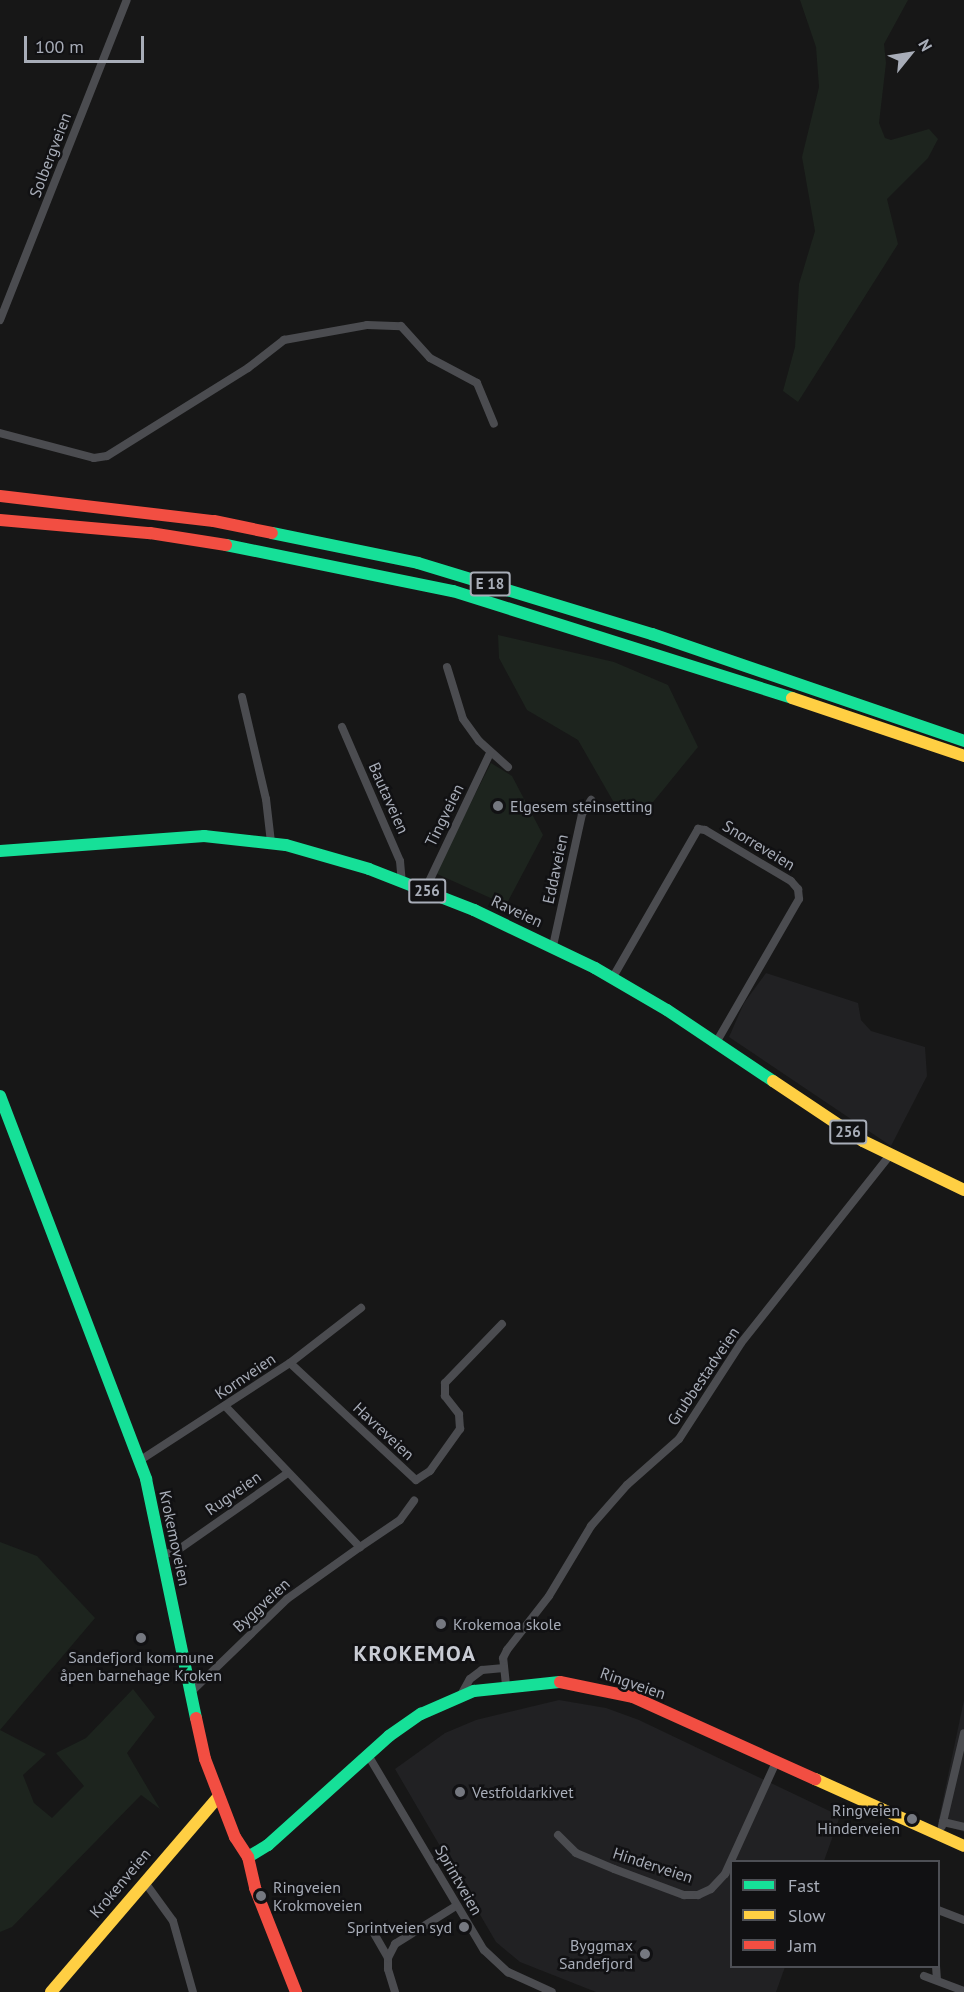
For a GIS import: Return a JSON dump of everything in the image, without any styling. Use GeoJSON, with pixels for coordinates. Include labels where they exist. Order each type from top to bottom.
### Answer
{"type":"FeatureCollection","features":[{"type":"Feature","properties":{"kind":"main road","name":"E 18"},"geometry":{"type":"LineString","coordinates":[[0,496],[214,521],[418,563],[652,634],[964,741]]}},
{"type":"Feature","properties":{"kind":"main road","name":"E 18"},"geometry":{"type":"LineString","coordinates":[[0,520],[150,533],[254,549],[453,591],[654,652],[964,756]]}},
{"type":"Feature","properties":{"kind":"main road","name":"Raveien"},"geometry":{"type":"LineString","coordinates":[[0,851],[183,836],[271,842],[335,858],[425,890],[553,946],[613,977],[889,1156],[964,1190]]}},
{"type":"Feature","properties":{"kind":"main road","name":"Krokemoveien"},"geometry":{"type":"LineString","coordinates":[[0,1096],[139,1461],[164,1554],[189,1695],[218,1797],[248,1857],[255,1888],[296,1992]]}},
{"type":"Feature","properties":{"kind":"main road","name":"Ringveien"},"geometry":{"type":"LineString","coordinates":[[248,1857],[281,1835],[404,1725],[461,1695],[506,1685],[560,1682],[614,1691],[964,1846]]}},
{"type":"Feature","properties":{"kind":"main road","name":"Krokenveien"},"geometry":{"type":"LineString","coordinates":[[51,1992],[210,1802],[218,1797]]}},
{"type":"Feature","properties":{"kind":"street","name":"Solbergveien"},"geometry":{"type":"LineString","coordinates":[[0,320],[127,0]]}},
{"type":"Feature","properties":{"kind":"street"},"geometry":{"type":"LineString","coordinates":[[0,433],[94,458],[107,456],[248,368],[284,340],[367,325],[401,326],[430,358],[477,383],[494,424]]}},
{"type":"Feature","properties":{"kind":"street"},"geometry":{"type":"LineString","coordinates":[[447,667],[463,719],[490,753],[508,767]]}},
{"type":"Feature","properties":{"kind":"street"},"geometry":{"type":"LineString","coordinates":[[242,697],[266,799],[271,842]]}},
{"type":"Feature","properties":{"kind":"street","name":"Bautaveien"},"geometry":{"type":"LineString","coordinates":[[342,727],[400,861],[402,882]]}},
{"type":"Feature","properties":{"kind":"street","name":"Tingveien"},"geometry":{"type":"LineString","coordinates":[[425,890],[490,753]]}},
{"type":"Feature","properties":{"kind":"street","name":"Eddaveien"},"geometry":{"type":"LineString","coordinates":[[553,946],[582,814],[591,800]]}},
{"type":"Feature","properties":{"kind":"street","name":"Snorreveien"},"geometry":{"type":"LineString","coordinates":[[613,977],[698,830],[705,830],[791,881],[798,889],[799,899],[716,1043]]}},
{"type":"Feature","properties":{"kind":"street","name":"Grubbestadveien"},"geometry":{"type":"LineString","coordinates":[[506,1685],[504,1668],[507,1650],[549,1596],[591,1526],[627,1485],[679,1439],[741,1343],[889,1156]]}},
{"type":"Feature","properties":{"kind":"street","name":"Kornveien"},"geometry":{"type":"LineString","coordinates":[[139,1461],[226,1407],[290,1363],[361,1308]]}},
{"type":"Feature","properties":{"kind":"street","name":"Havreveien"},"geometry":{"type":"LineString","coordinates":[[290,1363],[416,1480],[430,1471],[460,1429],[459,1414],[445,1396],[446,1383],[502,1324]]}},
{"type":"Feature","properties":{"kind":"street"},"geometry":{"type":"LineString","coordinates":[[226,1407],[360,1547]]}},
{"type":"Feature","properties":{"kind":"street","name":"Rugveien"},"geometry":{"type":"LineString","coordinates":[[164,1554],[175,1552],[288,1473]]}},
{"type":"Feature","properties":{"kind":"street","name":"Byggveien"},"geometry":{"type":"LineString","coordinates":[[189,1695],[287,1599],[400,1520],[414,1501]]}},
{"type":"Feature","properties":{"kind":"street"},"geometry":{"type":"LineString","coordinates":[[461,1695],[470,1679],[482,1670],[504,1668]]}},
{"type":"Feature","properties":{"kind":"street"},"geometry":{"type":"LineString","coordinates":[[939,1835],[964,1733]]}},
{"type":"Feature","properties":{"kind":"street","name":"Sprintveien"},"geometry":{"type":"LineString","coordinates":[[368,1755],[456,1906],[492,1959],[515,1976],[552,1992]]}},
{"type":"Feature","properties":{"kind":"street","name":"Hinderveien"},"geometry":{"type":"LineString","coordinates":[[731,1860],[776,1762]]}},
{"type":"Feature","properties":{"kind":"street"},"geometry":{"type":"LineString","coordinates":[[943,1822],[964,1827]]}},
{"type":"Feature","properties":{"kind":"street","name":"Hinderveien"},"geometry":{"type":"LineString","coordinates":[[558,1835],[576,1853],[684,1895],[698,1895],[711,1889],[725,1874],[730,1863]]}},
{"type":"Feature","properties":{"kind":"street"},"geometry":{"type":"LineString","coordinates":[[144,1881],[173,1921],[193,1992]]}},
{"type":"Feature","properties":{"kind":"street"},"geometry":{"type":"LineString","coordinates":[[388,1958],[395,1944],[407,1934],[456,1906]]}},
{"type":"Feature","properties":{"kind":"street"},"geometry":{"type":"LineString","coordinates":[[940,1910],[964,1920]]}},
{"type":"Feature","properties":{"kind":"street"},"geometry":{"type":"LineString","coordinates":[[372,1930],[388,1958],[395,1992]]}},
{"type":"Feature","properties":{"kind":"street"},"geometry":{"type":"LineString","coordinates":[[936,1968],[938,1980]]}},
{"type":"Feature","properties":{"kind":"street"},"geometry":{"type":"LineString","coordinates":[[924,1976],[964,1991]]}},
{"type":"Feature","properties":{"kind":"shaded area"},"geometry":{"type":"Polygon","coordinates":[[[800,0],[908,0],[884,44],[886,63],[879,123],[885,138],[891,140],[929,129],[938,139],[928,158],[887,199],[898,244],[798,402],[783,391],[795,347],[799,284],[815,231],[802,157],[819,87],[816,47],[800,0]]]}},
{"type":"Feature","properties":{"kind":"shaded area"},"geometry":{"type":"Polygon","coordinates":[[[498,635],[614,662],[668,685],[698,747],[649,807],[613,801],[578,740],[527,710],[499,658],[498,635]]]}},
{"type":"Feature","properties":{"kind":"shaded area","name":"Elgesem steinsetting"},"geometry":{"type":"Polygon","coordinates":[[[491,763],[512,776],[543,835],[506,905],[435,873],[491,763]]]}},
{"type":"Feature","properties":{"kind":"shaded area"},"geometry":{"type":"Polygon","coordinates":[[[766,973],[858,1003],[861,1020],[871,1031],[925,1047],[927,1076],[891,1146],[729,1037],[744,1003],[766,973]]]}},
{"type":"Feature","properties":{"kind":"shaded area"},"geometry":{"type":"Polygon","coordinates":[[[0,1542],[37,1556],[95,1618],[0,1730],[0,1542]]]}},
{"type":"Feature","properties":{"kind":"shaded area"},"geometry":{"type":"Polygon","coordinates":[[[133,1689],[155,1717],[127,1753],[160,1809],[141,1795],[12,1927],[0,1932],[0,1730],[46,1754],[23,1775],[34,1803],[52,1818],[84,1786],[56,1753],[86,1738],[133,1689]]]}},
{"type":"Feature","properties":{"kind":"shaded area"},"geometry":{"type":"Polygon","coordinates":[[[559,1700],[606,1708],[639,1720],[840,1816],[824,1860],[730,1860],[730,1968],[785,1968],[776,1992],[596,1992],[520,1962],[496,1942],[395,1769],[445,1733],[476,1720],[559,1700]]]}},
{"type":"Feature","properties":{"kind":"shaded area"},"geometry":{"type":"Polygon","coordinates":[[[964,1700],[964,1832],[938,1823],[964,1700]]]}},
{"type":"Feature","properties":{"kind":"traffic: fast"},"geometry":{"type":"LineString","coordinates":[[272,533],[418,563],[652,634],[964,741]]}},
{"type":"Feature","properties":{"kind":"traffic: fast"},"geometry":{"type":"LineString","coordinates":[[226,545],[453,591],[792,698]]}},
{"type":"Feature","properties":{"kind":"traffic: fast"},"geometry":{"type":"LineString","coordinates":[[0,851],[204,836],[286,845],[369,869],[474,910],[595,968],[667,1010],[773,1081]]}},
{"type":"Feature","properties":{"kind":"traffic: fast"},"geometry":{"type":"LineString","coordinates":[[0,1096],[146,1479],[196,1718]]}},
{"type":"Feature","properties":{"kind":"traffic: fast"},"geometry":{"type":"LineString","coordinates":[[248,1857],[268,1845],[389,1736],[421,1714],[474,1691],[560,1682]]}},
{"type":"Feature","properties":{"kind":"traffic: slow"},"geometry":{"type":"LineString","coordinates":[[792,698],[964,756]]}},
{"type":"Feature","properties":{"kind":"traffic: slow"},"geometry":{"type":"LineString","coordinates":[[773,1081],[863,1141],[964,1190]]}},
{"type":"Feature","properties":{"kind":"traffic: slow"},"geometry":{"type":"LineString","coordinates":[[815,1779],[964,1846]]}},
{"type":"Feature","properties":{"kind":"traffic: slow"},"geometry":{"type":"LineString","coordinates":[[51,1992],[218,1797]]}},
{"type":"Feature","properties":{"kind":"traffic: jam"},"geometry":{"type":"LineString","coordinates":[[0,496],[214,521],[272,533]]}},
{"type":"Feature","properties":{"kind":"traffic: jam"},"geometry":{"type":"LineString","coordinates":[[0,520],[150,533],[226,545]]}},
{"type":"Feature","properties":{"kind":"traffic: jam"},"geometry":{"type":"LineString","coordinates":[[560,1682],[633,1697],[815,1779]]}},
{"type":"Feature","properties":{"kind":"traffic: jam"},"geometry":{"type":"LineString","coordinates":[[196,1718],[205,1759],[235,1837],[248,1857],[255,1888],[296,1992]]}},
{"type":"Feature","properties":{"kind":"place","name":"Elgesem steinsetting"},"geometry":{"type":"Point","coordinates":[498,806]}},
{"type":"Feature","properties":{"kind":"place","name":"Krokemoa skole"},"geometry":{"type":"Point","coordinates":[441,1624]}},
{"type":"Feature","properties":{"kind":"place","name":"Sandefjord kommune åpen barnehage Kroken"},"geometry":{"type":"Point","coordinates":[141,1638]}},
{"type":"Feature","properties":{"kind":"place","name":"Vestfoldarkivet"},"geometry":{"type":"Point","coordinates":[460,1792]}},
{"type":"Feature","properties":{"kind":"place","name":"Ringveien Hinderveien"},"geometry":{"type":"Point","coordinates":[912,1819]}},
{"type":"Feature","properties":{"kind":"place","name":"Ringveien Krokmoveien"},"geometry":{"type":"Point","coordinates":[261,1896]}},
{"type":"Feature","properties":{"kind":"place","name":"Sprintveien syd"},"geometry":{"type":"Point","coordinates":[464,1927]}},
{"type":"Feature","properties":{"kind":"place","name":"Byggmax Sandefjord"},"geometry":{"type":"Point","coordinates":[645,1954]}},
{"type":"Feature","properties":{"kind":"district","name":"KROKEMOA"},"geometry":{"type":"Point","coordinates":[415,1654]}}]}
